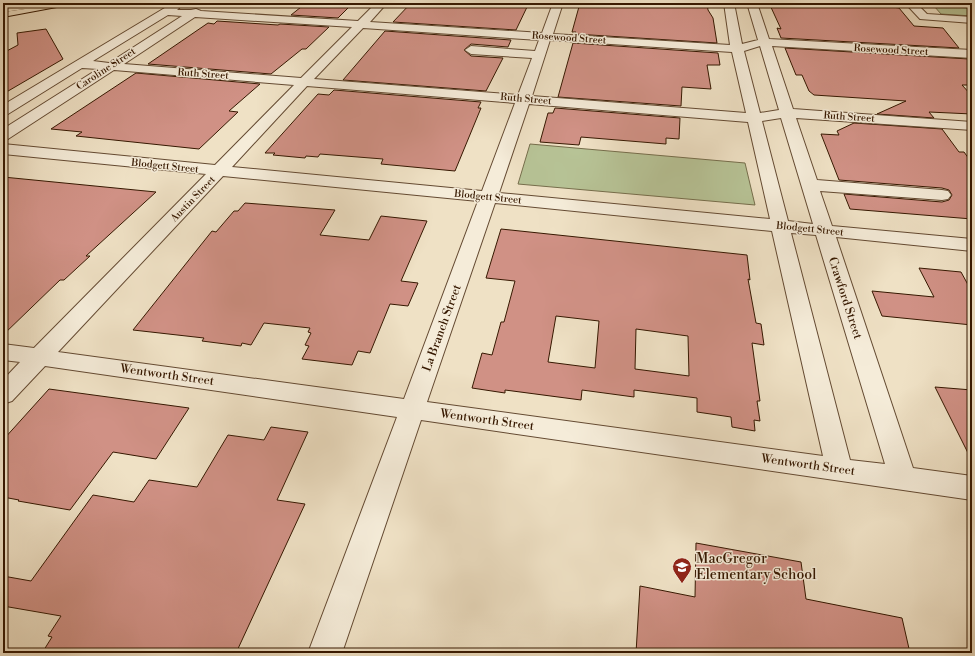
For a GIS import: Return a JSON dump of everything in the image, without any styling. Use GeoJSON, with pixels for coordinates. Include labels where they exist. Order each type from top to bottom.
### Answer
{"type":"FeatureCollection","features":[{"type":"Feature","properties":{"kind":"main road"},"geometry":{"type":"LineString","coordinates":[[3,7],[13,3]]}},
{"type":"Feature","properties":{"kind":"main road"},"geometry":{"type":"LineString","coordinates":[[3,7],[24,3]]}},
{"type":"Feature","properties":{"kind":"main road"},"geometry":{"type":"LineString","coordinates":[[3,14],[62,3]]}},
{"type":"Feature","properties":{"kind":"street","name":"Caroline Street"},"geometry":{"type":"LineString","coordinates":[[3,111],[180,3]]}},
{"type":"Feature","properties":{"kind":"street","name":"Caroline Street"},"geometry":{"type":"LineString","coordinates":[[3,136],[210,3]]}},
{"type":"Feature","properties":{"kind":"street","name":"Austin Street"},"geometry":{"type":"LineString","coordinates":[[3,395],[382,3]]}},
{"type":"Feature","properties":{"kind":"street","name":"La Branch Street"},"geometry":{"type":"LineString","coordinates":[[325,653],[525,99],[558,3]]}},
{"type":"Feature","properties":{"kind":"street"},"geometry":{"type":"LineString","coordinates":[[729,3],[737,49],[839,469]]}},
{"type":"Feature","properties":{"kind":"street","name":"Crawford Street"},"geometry":{"type":"LineString","coordinates":[[752,3],[763,42],[788,112],[824,231],[903,478]]}},
{"type":"Feature","properties":{"kind":"street"},"geometry":{"type":"LineString","coordinates":[[910,3],[924,17],[972,20]]}},
{"type":"Feature","properties":{"kind":"street","name":"Rosewood Street"},"geometry":{"type":"LineString","coordinates":[[165,12],[737,49],[763,42],[972,54]]}},
{"type":"Feature","properties":{"kind":"street"},"geometry":{"type":"LineString","coordinates":[[934,42],[944,53]]}},
{"type":"Feature","properties":{"kind":"street"},"geometry":{"type":"LineString","coordinates":[[471,50],[540,55]]}},
{"type":"Feature","properties":{"kind":"street","name":"Ruth Street"},"geometry":{"type":"LineString","coordinates":[[80,64],[754,118],[788,112],[972,126]]}},
{"type":"Feature","properties":{"kind":"street","name":"Blodgett Street"},"geometry":{"type":"LineString","coordinates":[[3,149],[972,245]]}},
{"type":"Feature","properties":{"kind":"street"},"geometry":{"type":"LineString","coordinates":[[810,185],[942,194]]}},
{"type":"Feature","properties":{"kind":"street","name":"Wentworth Street"},"geometry":{"type":"LineString","coordinates":[[3,352],[972,488]]}},
{"type":"Feature","properties":{"kind":"green space"},"geometry":{"type":"Polygon","coordinates":[[[934,6],[972,8],[972,16],[941,14],[934,6]]]}},
{"type":"Feature","properties":{"kind":"green space"},"geometry":{"type":"Polygon","coordinates":[[[530,144],[745,163],[755,205],[518,184],[530,144]]]}},
{"type":"Feature","properties":{"kind":"building"},"geometry":{"type":"Polygon","coordinates":[[[306,3],[353,3],[338,18],[291,15],[306,3]]]}},
{"type":"Feature","properties":{"kind":"building"},"geometry":{"type":"Polygon","coordinates":[[[411,3],[496,3],[528,5],[516,30],[393,22],[411,3]]]}},
{"type":"Feature","properties":{"kind":"building"},"geometry":{"type":"Polygon","coordinates":[[[580,3],[707,3],[708,10],[713,18],[717,43],[575,34],[576,32],[572,32],[580,3]]]}},
{"type":"Feature","properties":{"kind":"building"},"geometry":{"type":"Polygon","coordinates":[[[769,3],[834,3],[899,8],[914,26],[943,28],[959,48],[781,38],[777,28],[781,29],[769,3]]]}},
{"type":"Feature","properties":{"kind":"building"},"geometry":{"type":"Polygon","coordinates":[[[217,21],[329,27],[306,49],[302,49],[271,74],[148,64],[208,23],[214,24],[217,21]]]}},
{"type":"Feature","properties":{"kind":"building"},"geometry":{"type":"Polygon","coordinates":[[[46,29],[63,59],[3,94],[3,53],[18,45],[17,33],[46,29]]]}},
{"type":"Feature","properties":{"kind":"building"},"geometry":{"type":"Polygon","coordinates":[[[385,31],[511,40],[508,47],[471,44],[464,50],[471,56],[503,58],[486,91],[343,80],[385,31]]]}},
{"type":"Feature","properties":{"kind":"building"},"geometry":{"type":"Polygon","coordinates":[[[573,43],[718,53],[720,65],[707,65],[711,89],[682,87],[681,106],[558,97],[573,43]]]}},
{"type":"Feature","properties":{"kind":"building"},"geometry":{"type":"Polygon","coordinates":[[[785,48],[969,59],[972,64],[972,85],[962,85],[972,96],[972,114],[929,112],[934,118],[877,114],[906,101],[814,95],[809,91],[802,75],[796,75],[785,48]]]}},
{"type":"Feature","properties":{"kind":"building"},"geometry":{"type":"Polygon","coordinates":[[[136,73],[260,84],[229,111],[238,112],[199,149],[76,136],[82,132],[51,129],[136,73]]]}},
{"type":"Feature","properties":{"kind":"building"},"geometry":{"type":"Polygon","coordinates":[[[334,90],[481,102],[478,108],[481,108],[455,171],[381,164],[383,159],[320,154],[318,157],[306,156],[305,158],[273,155],[275,153],[265,153],[318,94],[329,95],[334,90]]]}},
{"type":"Feature","properties":{"kind":"building"},"geometry":{"type":"Polygon","coordinates":[[[555,108],[680,118],[679,139],[666,138],[666,144],[581,137],[579,145],[540,142],[548,113],[553,113],[555,108]]]}},
{"type":"Feature","properties":{"kind":"building"},"geometry":{"type":"Polygon","coordinates":[[[854,123],[942,129],[959,152],[964,152],[972,163],[972,219],[850,209],[844,194],[942,202],[949,200],[952,195],[949,190],[942,188],[839,180],[821,134],[839,135],[837,131],[854,123]]]}},
{"type":"Feature","properties":{"kind":"building"},"geometry":{"type":"Polygon","coordinates":[[[3,177],[156,192],[86,256],[90,256],[64,280],[60,280],[3,335],[3,177]]]}},
{"type":"Feature","properties":{"kind":"building"},"geometry":{"type":"Polygon","coordinates":[[[245,203],[335,210],[320,235],[369,240],[381,216],[427,221],[401,281],[418,283],[408,306],[390,304],[370,353],[358,351],[352,365],[302,359],[309,346],[305,345],[311,333],[308,332],[310,328],[264,323],[251,345],[242,343],[241,346],[202,341],[204,338],[133,330],[212,231],[216,232],[234,211],[238,211],[245,203]]]}},
{"type":"Feature","properties":{"kind":"building"},"geometry":{"type":"Polygon","coordinates":[[[501,229],[747,255],[750,280],[748,279],[756,323],[761,324],[764,345],[752,343],[760,401],[757,401],[760,421],[754,420],[755,431],[732,427],[731,417],[697,412],[697,398],[634,390],[634,397],[582,390],[581,400],[505,390],[505,393],[472,388],[482,353],[492,355],[501,322],[504,322],[515,281],[486,278],[501,229]],[[556,316],[548,362],[595,368],[599,321],[556,316]],[[636,329],[635,369],[689,376],[688,336],[636,329]]]}},
{"type":"Feature","properties":{"kind":"building"},"geometry":{"type":"Polygon","coordinates":[[[919,268],[961,272],[972,292],[972,325],[882,316],[872,291],[934,297],[919,268]]]}},
{"type":"Feature","properties":{"kind":"building"},"geometry":{"type":"Polygon","coordinates":[[[935,387],[972,390],[972,461],[935,387]]]}},
{"type":"Feature","properties":{"kind":"building"},"geometry":{"type":"Polygon","coordinates":[[[49,389],[189,408],[156,459],[113,452],[70,510],[3,497],[3,440],[49,389]]]}},
{"type":"Feature","properties":{"kind":"building"},"geometry":{"type":"Polygon","coordinates":[[[271,427],[308,432],[277,500],[305,504],[236,653],[42,653],[52,637],[48,636],[61,616],[3,606],[3,576],[31,581],[93,495],[134,502],[149,480],[197,487],[228,435],[264,440],[271,427]]]}},
{"type":"Feature","properties":{"kind":"building"},"geometry":{"type":"Polygon","coordinates":[[[696,543],[801,562],[806,599],[902,618],[910,653],[636,653],[640,586],[695,597],[696,543]]]}},
{"type":"Feature","properties":{"kind":"place","name":"MacGregor Elementary School"},"geometry":{"type":"Point","coordinates":[682,584]}}]}
